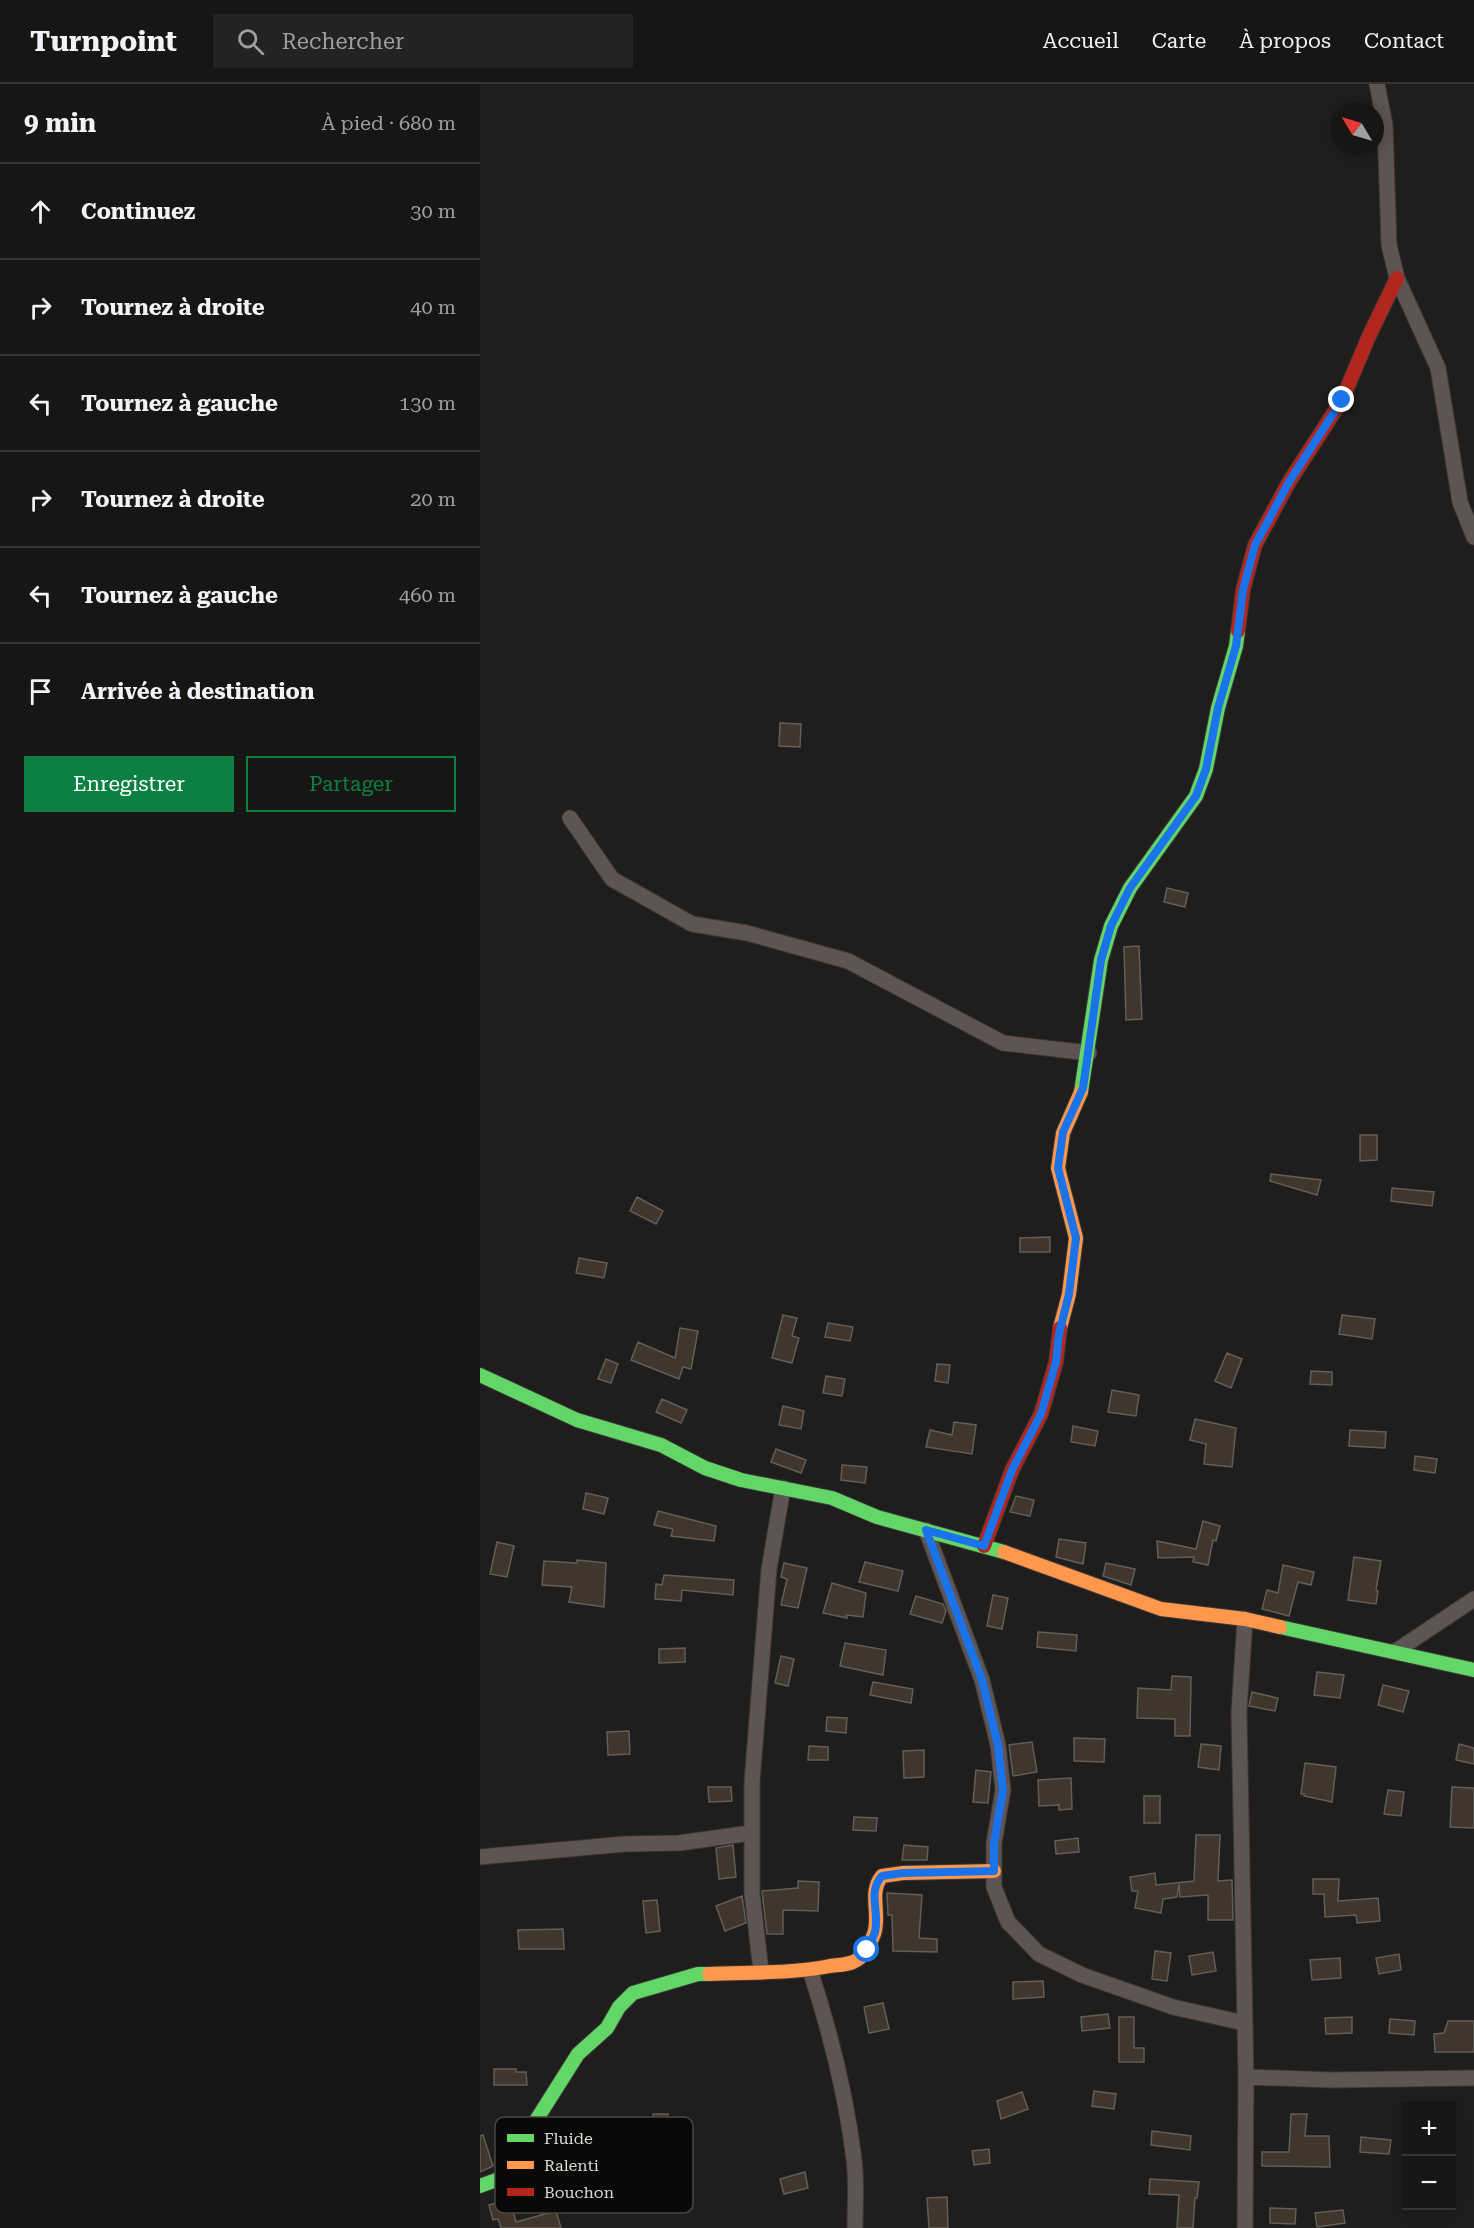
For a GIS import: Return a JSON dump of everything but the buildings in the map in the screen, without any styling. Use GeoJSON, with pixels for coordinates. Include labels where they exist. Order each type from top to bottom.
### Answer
{"type":"FeatureCollection","features":[{"type":"Feature","properties":{"kind":"street"},"geometry":{"type":"LineString","coordinates":[[1377,84],[1385,125],[1389,245],[1397,278],[1438,368],[1460,502],[1474,537]]}},
{"type":"Feature","properties":{"kind":"street"},"geometry":{"type":"LineString","coordinates":[[984,1546],[1012,1470],[1041,1414],[1056,1362],[1059,1334],[1069,1294],[1076,1238],[1058,1168],[1063,1132],[1083,1088],[1101,960],[1111,926],[1130,888],[1196,796],[1206,769],[1218,708],[1236,646],[1243,590],[1255,545],[1289,482],[1342,400],[1397,278]]}},
{"type":"Feature","properties":{"kind":"street"},"geometry":{"type":"LineString","coordinates":[[570,818],[612,879],[692,924],[747,933],[848,961],[1003,1042],[1089,1053]]}},
{"type":"Feature","properties":{"kind":"street"},"geometry":{"type":"LineString","coordinates":[[480,1375],[577,1420],[661,1445],[705,1468],[741,1480],[832,1498],[877,1517],[984,1546],[1039,1564],[1090,1585],[1161,1609],[1245,1619],[1474,1670]]}},
{"type":"Feature","properties":{"kind":"street"},"geometry":{"type":"LineString","coordinates":[[761,1971],[752,1893],[752,1782],[767,1590],[783,1488]]}},
{"type":"Feature","properties":{"kind":"street"},"geometry":{"type":"LineString","coordinates":[[926,1530],[982,1680],[998,1745],[1003,1790],[994,1843],[994,1887],[1008,1922],[1038,1954],[1082,1976],[1173,2007],[1244,2023]]}},
{"type":"Feature","properties":{"kind":"street"},"geometry":{"type":"LineString","coordinates":[[1396,1652],[1474,1599]]}},
{"type":"Feature","properties":{"kind":"street"},"geometry":{"type":"LineString","coordinates":[[1245,1619],[1239,1712],[1244,1870],[1245,2228]]}},
{"type":"Feature","properties":{"kind":"street"},"geometry":{"type":"LineString","coordinates":[[480,1857],[625,1844],[679,1843],[751,1833]]}},
{"type":"Feature","properties":{"kind":"street"},"geometry":{"type":"LineString","coordinates":[[539,2117],[578,2054],[607,2028],[619,2007],[633,1993],[698,1974],[810,1970],[854,1962],[867,1950],[875,1931],[874,1893],[876,1883],[882,1876],[903,1873],[994,1871]]}},
{"type":"Feature","properties":{"kind":"street"},"geometry":{"type":"LineString","coordinates":[[810,1970],[827,2022],[848,2118],[854,2161],[855,2228]]}},
{"type":"Feature","properties":{"kind":"street"},"geometry":{"type":"LineString","coordinates":[[1246,2078],[1332,2080],[1474,2078]]}},
{"type":"Feature","properties":{"kind":"street"},"geometry":{"type":"LineString","coordinates":[[480,2186],[495,2180]]}},
{"type":"Feature","properties":{"kind":"traffic: fast"},"geometry":{"type":"LineString","coordinates":[[1081,1092],[1101,960],[1111,926],[1130,888],[1196,796],[1206,769],[1218,708],[1236,646],[1238,631]]}},
{"type":"Feature","properties":{"kind":"traffic: fast"},"geometry":{"type":"LineString","coordinates":[[480,1375],[577,1420],[661,1445],[705,1468],[741,1480],[832,1498],[877,1517],[1004,1552]]}},
{"type":"Feature","properties":{"kind":"traffic: fast"},"geometry":{"type":"LineString","coordinates":[[1280,1627],[1474,1670]]}},
{"type":"Feature","properties":{"kind":"traffic: fast"},"geometry":{"type":"LineString","coordinates":[[538,2117],[578,2054],[607,2028],[619,2007],[633,1993],[698,1974],[709,1974]]}},
{"type":"Feature","properties":{"kind":"traffic: fast"},"geometry":{"type":"LineString","coordinates":[[480,2186],[495,2180]]}},
{"type":"Feature","properties":{"kind":"traffic: slow"},"geometry":{"type":"LineString","coordinates":[[1060,1328],[1069,1294],[1076,1238],[1058,1168],[1063,1133],[1081,1092]]}},
{"type":"Feature","properties":{"kind":"traffic: slow"},"geometry":{"type":"LineString","coordinates":[[1004,1552],[1161,1609],[1245,1619],[1280,1627]]}},
{"type":"Feature","properties":{"kind":"traffic: slow"},"geometry":{"type":"LineString","coordinates":[[709,1974],[800,1970],[850,1963],[863,1954],[874,1934],[876,1889],[882,1876],[903,1873],[994,1871]]}},
{"type":"Feature","properties":{"kind":"traffic: jam"},"geometry":{"type":"LineString","coordinates":[[1238,631],[1243,590],[1255,545],[1289,482],[1342,400],[1397,278]]}},
{"type":"Feature","properties":{"kind":"traffic: jam"},"geometry":{"type":"LineString","coordinates":[[984,1546],[1012,1470],[1041,1414],[1056,1362],[1060,1328]]}},
{"type":"Feature","properties":{"kind":"route"},"geometry":{"type":"LineString","coordinates":[[867,1950],[875,1931],[876,1883],[882,1876],[903,1873],[994,1871],[994,1843],[1003,1790],[998,1745],[982,1680],[926,1530],[984,1546],[1012,1470],[1041,1414],[1056,1362],[1059,1334],[1069,1294],[1076,1238],[1058,1168],[1063,1132],[1083,1088],[1097,1002],[1101,960],[1111,926],[1130,888],[1196,796],[1206,769],[1218,708],[1236,646],[1243,590],[1255,545],[1289,482],[1342,400]]}}]}
